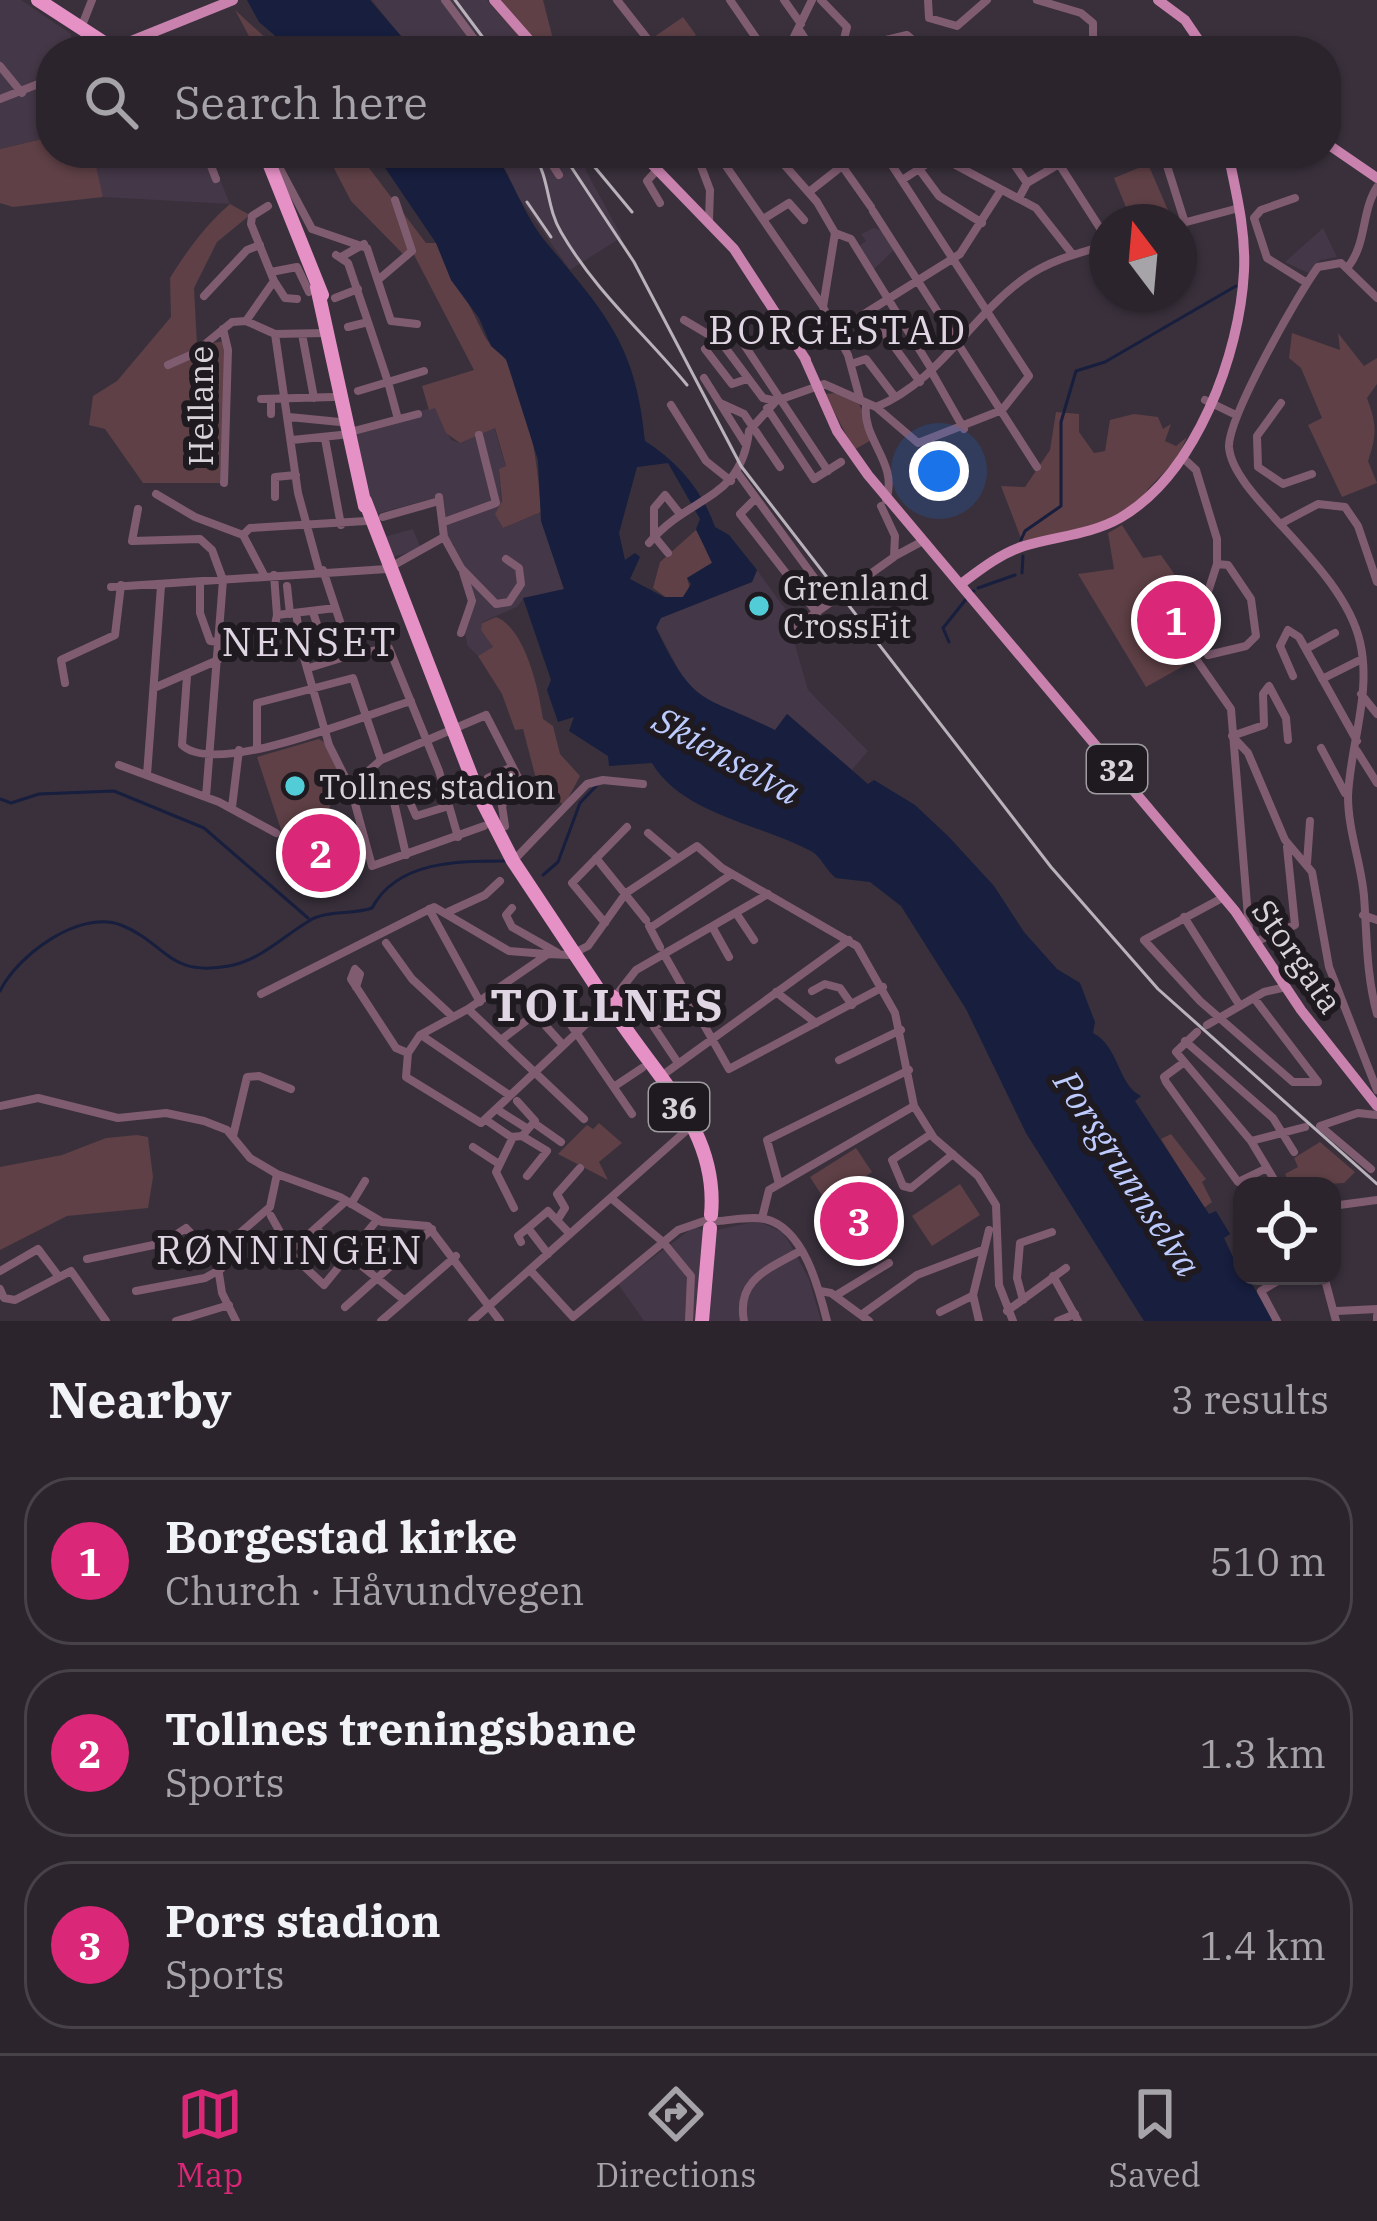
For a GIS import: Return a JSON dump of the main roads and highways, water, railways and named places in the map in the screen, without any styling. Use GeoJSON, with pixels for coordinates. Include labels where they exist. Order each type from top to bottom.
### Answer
{"type":"FeatureCollection","features":[{"type":"Feature","properties":{"kind":"highway"},"geometry":{"type":"LineString","coordinates":[[38,0],[91,36]]}},
{"type":"Feature","properties":{"kind":"highway","name":"36"},"geometry":{"type":"LineString","coordinates":[[274,168],[313,289],[336,330],[343,430],[385,567],[481,796],[567,954],[608,1004],[708,1152],[711,1221],[702,1321]]}},
{"type":"Feature","properties":{"kind":"main road"},"geometry":{"type":"LineString","coordinates":[[151,36],[233,0]]}},
{"type":"Feature","properties":{"kind":"main road"},"geometry":{"type":"LineString","coordinates":[[494,0],[526,36]]}},
{"type":"Feature","properties":{"kind":"main road"},"geometry":{"type":"LineString","coordinates":[[1158,0],[1185,20],[1196,36]]}},
{"type":"Feature","properties":{"kind":"main road"},"geometry":{"type":"LineString","coordinates":[[1341,154],[1377,182]]}},
{"type":"Feature","properties":{"kind":"main road","name":"32"},"geometry":{"type":"LineString","coordinates":[[653,168],[709,220],[741,258],[805,359],[829,412],[865,468],[963,583]]}},
{"type":"Feature","properties":{"kind":"main road"},"geometry":{"type":"LineString","coordinates":[[963,583],[1017,549],[1094,530],[1127,514],[1156,490],[1182,457],[1238,313],[1244,260],[1231,168]]}},
{"type":"Feature","properties":{"kind":"main road","name":"Storgata"},"geometry":{"type":"LineString","coordinates":[[963,583],[1222,895],[1375,1111]]}},
{"type":"Feature","properties":{"kind":"water"},"geometry":{"type":"Polygon","coordinates":[[[247,0],[370,0],[401,36],[275,36],[259,22],[247,0]]]}},
{"type":"Feature","properties":{"kind":"water"},"geometry":{"type":"Polygon","coordinates":[[[385,168],[503,168],[537,231],[614,332],[634,379],[645,441],[688,478],[715,527],[729,535],[757,570],[752,582],[661,618],[656,628],[681,673],[702,696],[775,730],[787,714],[868,784],[874,780],[915,805],[994,886],[1024,932],[1057,969],[1080,983],[1095,1022],[1093,1033],[1141,1096],[1135,1101],[1209,1214],[1216,1211],[1230,1234],[1224,1238],[1233,1257],[1233,1285],[1252,1285],[1274,1321],[1144,1321],[1026,1133],[966,1009],[901,906],[870,882],[836,878],[811,851],[702,806],[665,780],[652,763],[609,766],[608,756],[569,731],[574,717],[558,722],[547,690],[551,680],[523,598],[564,589],[541,521],[538,460],[506,359],[491,346],[479,318],[385,168]],[[668,463],[637,467],[619,533],[625,560],[635,553],[640,557],[630,579],[664,597],[683,597],[691,584],[687,578],[712,563],[696,529],[700,519],[668,463]]]}},
{"type":"Feature","properties":{"kind":"waterway"},"geometry":{"type":"LineString","coordinates":[[1021,540],[1025,531],[1061,506],[1061,422],[1076,371],[1105,362],[1236,286]]}},
{"type":"Feature","properties":{"kind":"waterway"},"geometry":{"type":"LineString","coordinates":[[1022,573],[1023,556]]}},
{"type":"Feature","properties":{"kind":"waterway"},"geometry":{"type":"LineString","coordinates":[[978,588],[1015,575]]}},
{"type":"Feature","properties":{"kind":"waterway"},"geometry":{"type":"LineString","coordinates":[[949,642],[943,628],[967,598]]}},
{"type":"Feature","properties":{"kind":"waterway"},"geometry":{"type":"LineString","coordinates":[[543,875],[558,862],[580,803],[599,783]]}},
{"type":"Feature","properties":{"kind":"waterway"},"geometry":{"type":"LineString","coordinates":[[0,799],[11,803],[39,794],[114,791],[204,828],[308,918]]}},
{"type":"Feature","properties":{"kind":"waterway"},"geometry":{"type":"LineString","coordinates":[[0,991],[35,951],[87,924],[121,925],[193,967],[229,966],[261,953],[316,918],[372,908],[383,892],[412,872],[448,863],[504,861]]}},
{"type":"Feature","properties":{"kind":"railway"},"geometry":{"type":"LineString","coordinates":[[455,0],[482,36]]}},
{"type":"Feature","properties":{"kind":"railway"},"geometry":{"type":"LineString","coordinates":[[540,168],[556,222],[574,253],[687,385]]}},
{"type":"Feature","properties":{"kind":"railway"},"geometry":{"type":"LineString","coordinates":[[572,168],[634,262],[741,466],[1051,867],[1158,989],[1377,1184]]}},
{"type":"Feature","properties":{"kind":"railway"},"geometry":{"type":"LineString","coordinates":[[595,168],[632,212]]}},
{"type":"Feature","properties":{"kind":"railway"},"geometry":{"type":"LineString","coordinates":[[527,202],[551,237]]}},
{"type":"Feature","properties":{"kind":"place","name":"Grenland CrossFit"},"geometry":{"type":"Point","coordinates":[759,606]}},
{"type":"Feature","properties":{"kind":"place","name":"Borgestad kirke"},"geometry":{"type":"Point","coordinates":[1176,620]}},
{"type":"Feature","properties":{"kind":"place","name":"Tollnes stadion"},"geometry":{"type":"Point","coordinates":[295,786]}},
{"type":"Feature","properties":{"kind":"place","name":"Tollnes treningsbane"},"geometry":{"type":"Point","coordinates":[321,853]}},
{"type":"Feature","properties":{"kind":"place","name":"Pors stadion"},"geometry":{"type":"Point","coordinates":[859,1221]}},
{"type":"Feature","properties":{"kind":"district","name":"BORGESTAD"},"geometry":{"type":"Point","coordinates":[838,329]}},
{"type":"Feature","properties":{"kind":"district","name":"NENSET"},"geometry":{"type":"Point","coordinates":[310,641]}},
{"type":"Feature","properties":{"kind":"district","name":"TOLLNES"},"geometry":{"type":"Point","coordinates":[608,1004]}},
{"type":"Feature","properties":{"kind":"district","name":"RØNNINGEN"},"geometry":{"type":"Point","coordinates":[290,1249]}},
{"type":"Feature","properties":{"kind":"water label","name":"Skienselva"},"geometry":{"type":"Point","coordinates":[727,755]}},
{"type":"Feature","properties":{"kind":"water label","name":"Porsgrunnselva"},"geometry":{"type":"Point","coordinates":[1128,1173]}}]}
